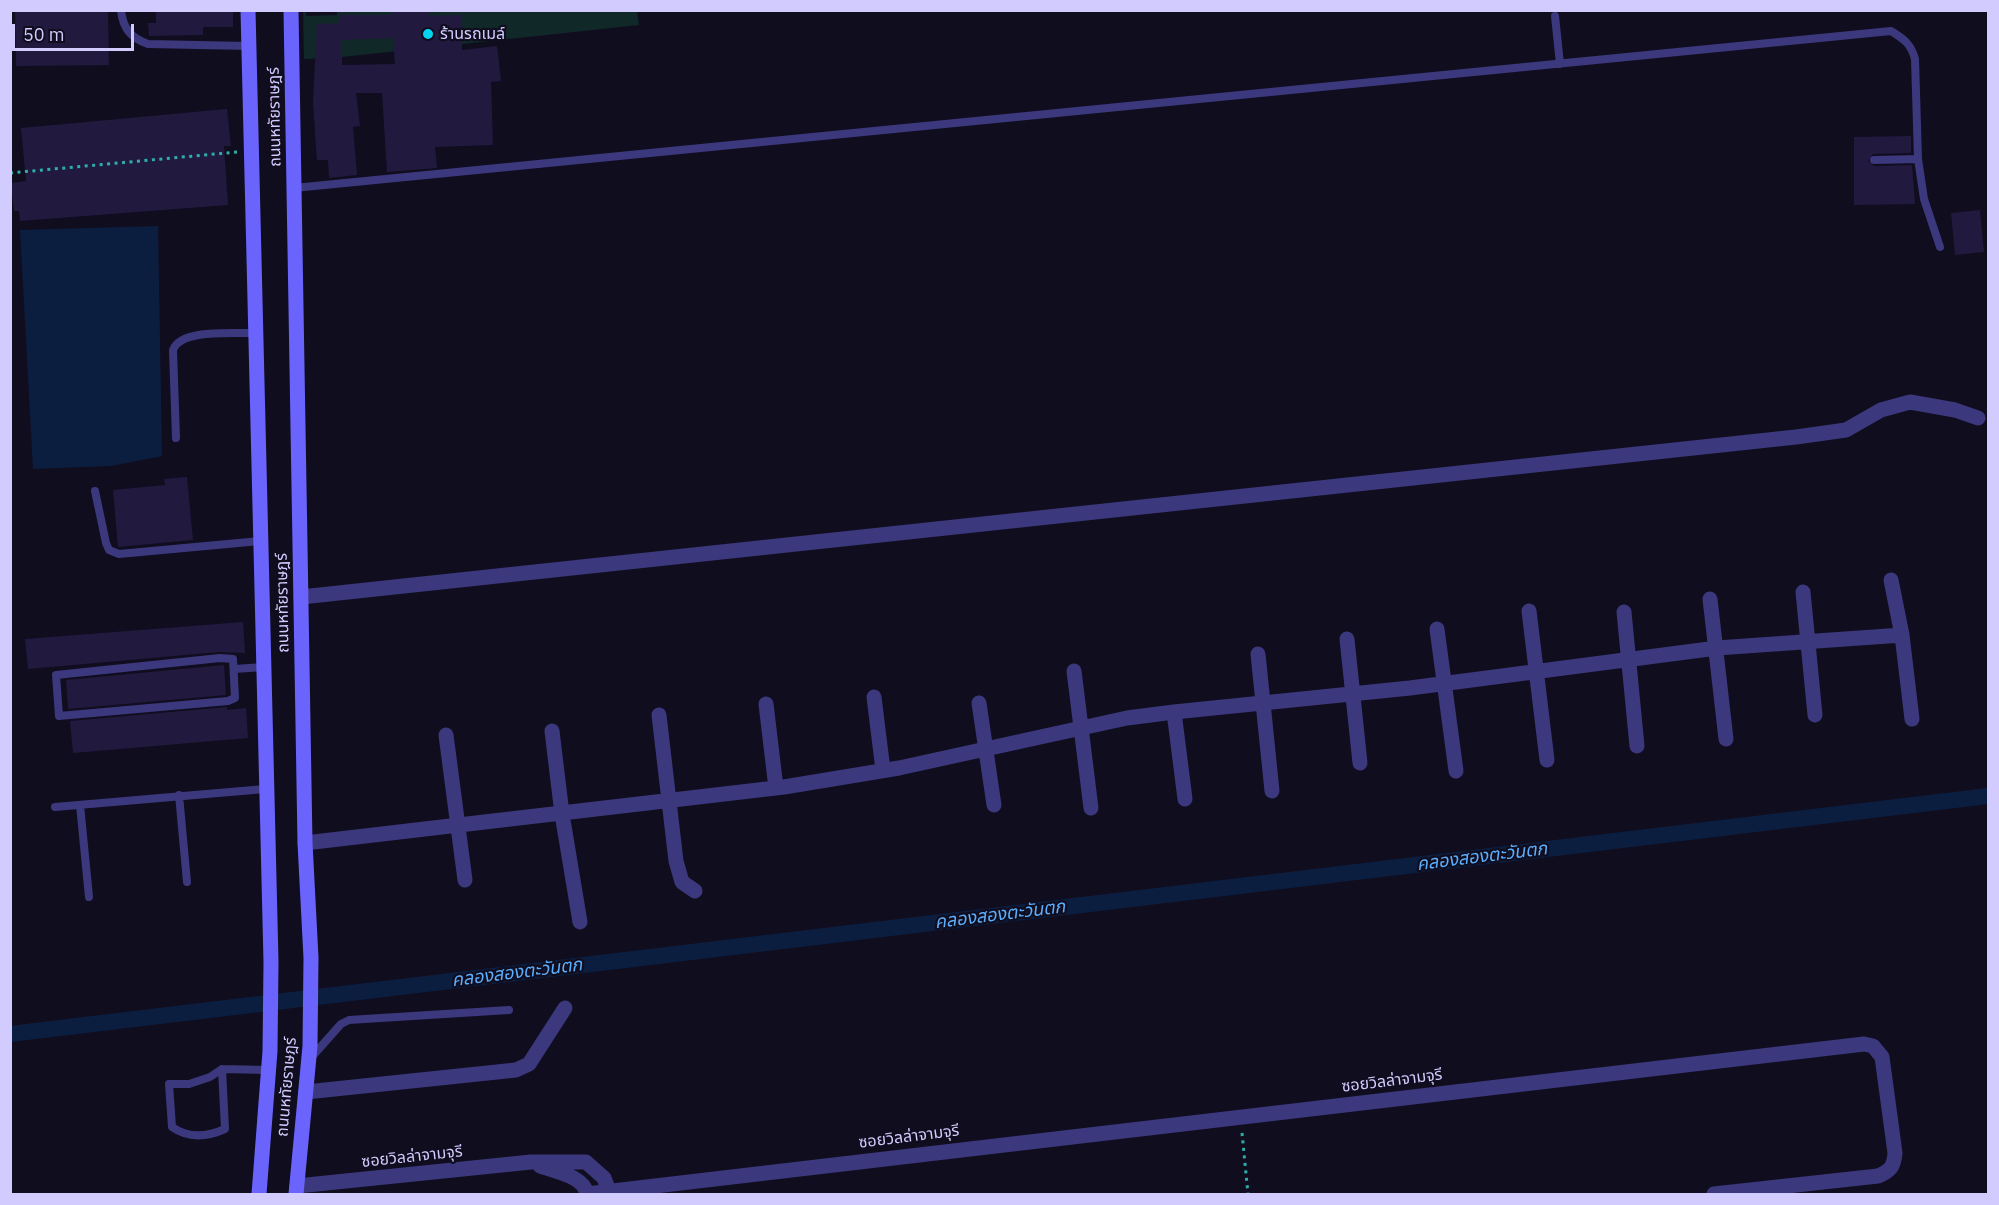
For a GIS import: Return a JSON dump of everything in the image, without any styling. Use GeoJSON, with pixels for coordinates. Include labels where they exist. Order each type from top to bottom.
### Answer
{"type":"FeatureCollection","features":[{"type":"Feature","properties":{"kind":"main road","name":"ถนนหทัยราษฎร์"},"geometry":{"type":"LineString","coordinates":[[248,10],[265,789],[271,962],[270,1051],[259,1194]]}},
{"type":"Feature","properties":{"kind":"main road","name":"ถนนหทัยราษฎร์"},"geometry":{"type":"LineString","coordinates":[[291,10],[310,958],[309,1053],[296,1190]]}},
{"type":"Feature","properties":{"kind":"street"},"geometry":{"type":"LineString","coordinates":[[301,597],[1796,437],[1846,430],[1881,410],[1910,402],[1955,410],[1978,418]]}},
{"type":"Feature","properties":{"kind":"street"},"geometry":{"type":"LineString","coordinates":[[1891,580],[1902,635],[1912,719]]}},
{"type":"Feature","properties":{"kind":"street"},"geometry":{"type":"LineString","coordinates":[[1803,592],[1815,715]]}},
{"type":"Feature","properties":{"kind":"street"},"geometry":{"type":"LineString","coordinates":[[1710,599],[1726,739]]}},
{"type":"Feature","properties":{"kind":"street"},"geometry":{"type":"LineString","coordinates":[[1530,611],[1547,760]]}},
{"type":"Feature","properties":{"kind":"street"},"geometry":{"type":"LineString","coordinates":[[1624,612],[1637,746]]}},
{"type":"Feature","properties":{"kind":"street"},"geometry":{"type":"LineString","coordinates":[[1437,629],[1456,771]]}},
{"type":"Feature","properties":{"kind":"street"},"geometry":{"type":"LineString","coordinates":[[306,843],[776,788],[883,770],[1081,728],[1174,712],[1446,683],[1717,648],[1902,635]]}},
{"type":"Feature","properties":{"kind":"street"},"geometry":{"type":"LineString","coordinates":[[1347,639],[1360,763]]}},
{"type":"Feature","properties":{"kind":"street"},"geometry":{"type":"LineString","coordinates":[[1258,654],[1272,791]]}},
{"type":"Feature","properties":{"kind":"street"},"geometry":{"type":"LineString","coordinates":[[1074,671],[1091,808]]}},
{"type":"Feature","properties":{"kind":"street"},"geometry":{"type":"LineString","coordinates":[[874,697],[883,770]]}},
{"type":"Feature","properties":{"kind":"street"},"geometry":{"type":"LineString","coordinates":[[979,703],[994,805]]}},
{"type":"Feature","properties":{"kind":"street"},"geometry":{"type":"LineString","coordinates":[[766,704],[776,788]]}},
{"type":"Feature","properties":{"kind":"street"},"geometry":{"type":"LineString","coordinates":[[1174,712],[1185,799]]}},
{"type":"Feature","properties":{"kind":"street"},"geometry":{"type":"LineString","coordinates":[[659,715],[676,861],[682,882],[695,891]]}},
{"type":"Feature","properties":{"kind":"street"},"geometry":{"type":"LineString","coordinates":[[552,731],[562,814],[580,922]]}},
{"type":"Feature","properties":{"kind":"street"},"geometry":{"type":"LineString","coordinates":[[446,735],[465,880]]}},
{"type":"Feature","properties":{"kind":"street"},"geometry":{"type":"LineString","coordinates":[[306,1092],[516,1070],[529,1064],[565,1008]]}},
{"type":"Feature","properties":{"kind":"street","name":"ซอยวิลล่าจามจุรี"},"geometry":{"type":"LineString","coordinates":[[531,1162],[580,1181],[586,1186],[587,1194],[609,1193],[1240,1116],[1864,1044],[1873,1046],[1882,1057],[1895,1153],[1894,1164],[1888,1172],[1878,1176],[1714,1194]]}},
{"type":"Feature","properties":{"kind":"street","name":"ซอยวิลล่าจามจุรี"},"geometry":{"type":"LineString","coordinates":[[296,1190],[531,1162],[586,1162],[604,1178],[609,1193]]}},
{"type":"Feature","properties":{"kind":"lane"},"geometry":{"type":"LineString","coordinates":[[121,10],[122,21],[127,31],[134,39],[148,44],[249,46]]}},
{"type":"Feature","properties":{"kind":"lane"},"geometry":{"type":"LineString","coordinates":[[1555,16],[1560,64]]}},
{"type":"Feature","properties":{"kind":"lane"},"geometry":{"type":"LineString","coordinates":[[294,188],[1891,31],[1907,41],[1912,47],[1915,59],[1918,159],[1924,199],[1940,247]]}},
{"type":"Feature","properties":{"kind":"lane"},"geometry":{"type":"LineString","coordinates":[[1874,160],[1918,159]]}},
{"type":"Feature","properties":{"kind":"lane"},"geometry":{"type":"LineString","coordinates":[[176,438],[173,350],[175,344],[180,339],[193,336],[255,333]]}},
{"type":"Feature","properties":{"kind":"lane"},"geometry":{"type":"LineString","coordinates":[[95,491],[106,543],[109,550],[119,554],[260,541]]}},
{"type":"Feature","properties":{"kind":"lane"},"geometry":{"type":"LineString","coordinates":[[220,658],[233,659],[235,669],[235,698],[228,701],[59,716],[56,675],[220,658]]}},
{"type":"Feature","properties":{"kind":"lane"},"geometry":{"type":"LineString","coordinates":[[235,669],[263,667]]}},
{"type":"Feature","properties":{"kind":"lane"},"geometry":{"type":"LineString","coordinates":[[55,807],[265,789]]}},
{"type":"Feature","properties":{"kind":"lane"},"geometry":{"type":"LineString","coordinates":[[179,795],[187,882]]}},
{"type":"Feature","properties":{"kind":"lane"},"geometry":{"type":"LineString","coordinates":[[80,805],[89,897]]}},
{"type":"Feature","properties":{"kind":"lane"},"geometry":{"type":"LineString","coordinates":[[309,1053],[341,1024],[349,1020],[509,1010]]}},
{"type":"Feature","properties":{"kind":"lane"},"geometry":{"type":"LineString","coordinates":[[222,1069],[225,1129],[211,1136],[183,1136],[172,1127],[169,1084],[189,1084],[210,1077],[222,1069],[268,1070]]}},
{"type":"Feature","properties":{"kind":"path"},"geometry":{"type":"LineString","coordinates":[[10,173],[251,151]]}},
{"type":"Feature","properties":{"kind":"path"},"geometry":{"type":"LineString","coordinates":[[1240,1116],[1248,1194]]}},
{"type":"Feature","properties":{"kind":"green space","name":"ร้านรถเมล์"},"geometry":{"type":"Polygon","coordinates":[[[337,10],[637,10],[639,25],[342,57],[304,59],[303,11],[306,11],[306,16],[337,15],[337,10]]]}},
{"type":"Feature","properties":{"kind":"water"},"geometry":{"type":"Polygon","coordinates":[[[158,226],[162,456],[111,466],[33,469],[20,230],[158,226]]]}},
{"type":"Feature","properties":{"kind":"building"},"geometry":{"type":"Polygon","coordinates":[[[15,10],[108,10],[109,65],[16,66],[15,10]]]}},
{"type":"Feature","properties":{"kind":"building"},"geometry":{"type":"Polygon","coordinates":[[[156,10],[233,10],[233,27],[203,27],[203,35],[149,36],[148,23],[156,23],[156,10]]]}},
{"type":"Feature","properties":{"kind":"building"},"geometry":{"type":"Polygon","coordinates":[[[391,10],[428,10],[429,16],[462,15],[462,50],[497,46],[501,81],[491,82],[493,145],[435,147],[437,168],[387,172],[382,93],[356,93],[360,126],[353,127],[357,175],[329,178],[328,160],[317,160],[313,102],[317,24],[340,23],[340,15],[391,15],[391,10]],[[393,38],[342,40],[342,65],[395,64],[393,38]]]}},
{"type":"Feature","properties":{"kind":"building"},"geometry":{"type":"Polygon","coordinates":[[[227,109],[231,146],[224,146],[228,205],[20,221],[19,211],[14,211],[11,183],[26,181],[21,128],[227,109]]]}},
{"type":"Feature","properties":{"kind":"building"},"geometry":{"type":"Polygon","coordinates":[[[1911,136],[1911,153],[1873,154],[1868,161],[1874,166],[1912,165],[1915,204],[1854,205],[1854,137],[1911,136]]]}},
{"type":"Feature","properties":{"kind":"building"},"geometry":{"type":"Polygon","coordinates":[[[1980,210],[1984,252],[1955,255],[1951,213],[1980,210]]]}},
{"type":"Feature","properties":{"kind":"building"},"geometry":{"type":"Polygon","coordinates":[[[187,477],[193,540],[118,547],[113,490],[165,485],[164,479],[187,477]]]}},
{"type":"Feature","properties":{"kind":"building"},"geometry":{"type":"Polygon","coordinates":[[[243,622],[245,653],[219,652],[28,669],[25,639],[243,622]]]}},
{"type":"Feature","properties":{"kind":"building"},"geometry":{"type":"Polygon","coordinates":[[[224,665],[226,695],[68,709],[66,680],[224,665]]]}},
{"type":"Feature","properties":{"kind":"building"},"geometry":{"type":"Polygon","coordinates":[[[227,707],[227,710],[246,708],[248,738],[73,753],[70,721],[227,707]]]}},
{"type":"Feature","properties":{"kind":"waterway","name":"คลองสองตะวันตก"},"geometry":{"type":"LineString","coordinates":[[10,1034],[1988,796]]}},
{"type":"Feature","properties":{"kind":"place","name":"ร้านรถเมล์"},"geometry":{"type":"Point","coordinates":[428,34]}}]}
